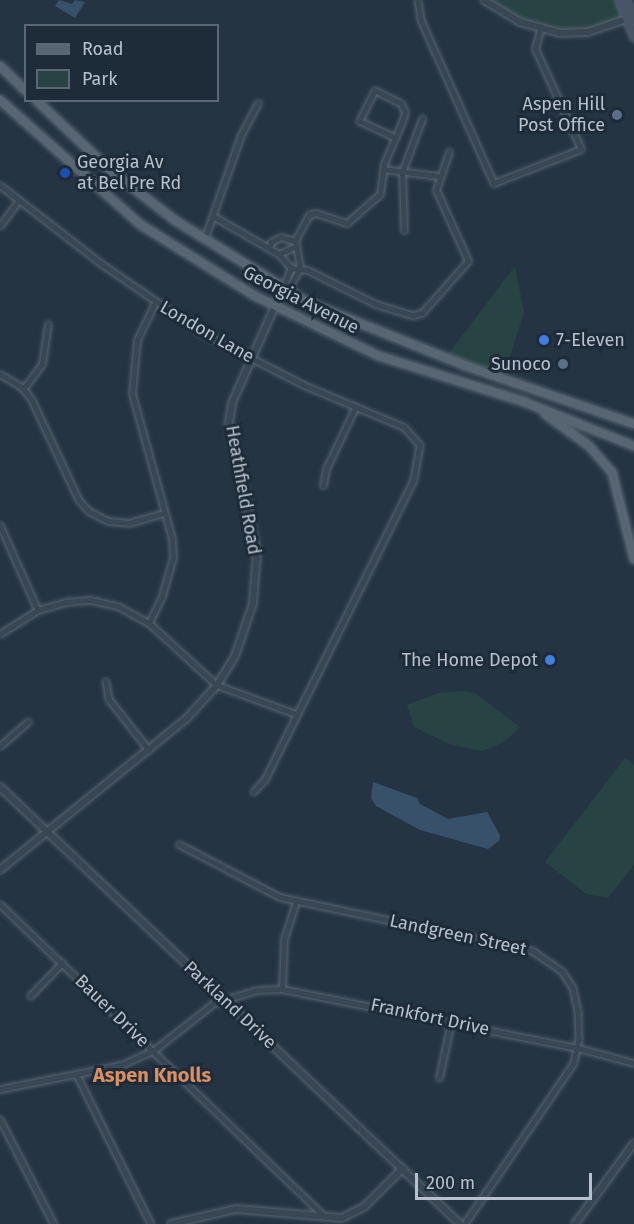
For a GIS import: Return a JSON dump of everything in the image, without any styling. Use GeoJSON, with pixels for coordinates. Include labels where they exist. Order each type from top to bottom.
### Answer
{"type":"FeatureCollection","features":[{"type":"Feature","properties":{"kind":"main road"},"geometry":{"type":"LineString","coordinates":[[618,0],[631,19]]}},
{"type":"Feature","properties":{"kind":"main road"},"geometry":{"type":"LineString","coordinates":[[626,0],[634,37]]}},
{"type":"Feature","properties":{"kind":"main road"},"geometry":{"type":"LineString","coordinates":[[0,66],[24,89]]}},
{"type":"Feature","properties":{"kind":"main road","name":"Georgia Avenue"},"geometry":{"type":"LineString","coordinates":[[0,100],[165,243],[276,307],[379,356],[534,407],[634,446]]}},
{"type":"Feature","properties":{"kind":"main road","name":"Georgia Avenue"},"geometry":{"type":"LineString","coordinates":[[38,102],[111,171],[204,240],[284,288],[379,333],[634,424]]}},
{"type":"Feature","properties":{"kind":"main road"},"geometry":{"type":"LineString","coordinates":[[534,407],[590,446],[608,465],[618,486],[634,559]]}},
{"type":"Feature","properties":{"kind":"street"},"geometry":{"type":"LineString","coordinates":[[418,0],[422,20],[494,183],[581,149],[535,50],[540,30]]}},
{"type":"Feature","properties":{"kind":"street"},"geometry":{"type":"LineString","coordinates":[[484,0],[540,30],[588,32],[631,19]]}},
{"type":"Feature","properties":{"kind":"street"},"geometry":{"type":"LineString","coordinates":[[284,288],[291,284],[300,267],[296,244],[301,226],[313,213],[343,224],[355,217],[380,194],[383,169],[395,138],[405,108],[375,91],[360,121],[395,138]]}},
{"type":"Feature","properties":{"kind":"street"},"geometry":{"type":"LineString","coordinates":[[204,240],[215,217],[239,141],[258,102]]}},
{"type":"Feature","properties":{"kind":"street"},"geometry":{"type":"LineString","coordinates":[[404,231],[402,172],[422,119]]}},
{"type":"Feature","properties":{"kind":"street"},"geometry":{"type":"LineString","coordinates":[[291,268],[300,267],[376,304],[413,315],[422,313],[468,261],[436,190],[438,176],[449,152]]}},
{"type":"Feature","properties":{"kind":"street"},"geometry":{"type":"LineString","coordinates":[[383,169],[438,176]]}},
{"type":"Feature","properties":{"kind":"street","name":"London Lane"},"geometry":{"type":"LineString","coordinates":[[0,184],[155,303],[251,360],[355,408],[404,427],[415,436],[421,456],[414,480],[296,714]]}},
{"type":"Feature","properties":{"kind":"street"},"geometry":{"type":"LineString","coordinates":[[0,226],[20,200]]}},
{"type":"Feature","properties":{"kind":"street"},"geometry":{"type":"LineString","coordinates":[[215,217],[279,254],[291,268]]}},
{"type":"Feature","properties":{"kind":"street"},"geometry":{"type":"LineString","coordinates":[[269,249],[271,242],[281,237],[296,244]]}},
{"type":"Feature","properties":{"kind":"street"},"geometry":{"type":"LineString","coordinates":[[279,254],[296,244]]}},
{"type":"Feature","properties":{"kind":"street"},"geometry":{"type":"LineString","coordinates":[[284,288],[291,268]]}},
{"type":"Feature","properties":{"kind":"street","name":"Heathfield Road"},"geometry":{"type":"LineString","coordinates":[[0,870],[187,718],[217,685],[235,656],[248,621],[256,583],[257,552],[252,517],[229,422],[232,403],[284,288]]}},
{"type":"Feature","properties":{"kind":"street"},"geometry":{"type":"LineString","coordinates":[[148,622],[162,596],[173,558],[165,513],[132,394],[137,340],[155,303]]}},
{"type":"Feature","properties":{"kind":"street"},"geometry":{"type":"LineString","coordinates":[[24,388],[42,364],[48,324]]}},
{"type":"Feature","properties":{"kind":"street"},"geometry":{"type":"LineString","coordinates":[[0,374],[24,388],[79,500],[89,511],[108,521],[129,523],[165,513]]}},
{"type":"Feature","properties":{"kind":"street"},"geometry":{"type":"LineString","coordinates":[[323,486],[326,469],[355,408]]}},
{"type":"Feature","properties":{"kind":"street"},"geometry":{"type":"LineString","coordinates":[[0,525],[38,610]]}},
{"type":"Feature","properties":{"kind":"street"},"geometry":{"type":"LineString","coordinates":[[0,634],[38,610],[66,602],[92,600],[118,606],[148,622],[217,685],[296,714],[265,780],[254,792]]}},
{"type":"Feature","properties":{"kind":"street"},"geometry":{"type":"LineString","coordinates":[[105,681],[109,699],[149,750]]}},
{"type":"Feature","properties":{"kind":"street"},"geometry":{"type":"LineString","coordinates":[[0,746],[28,722]]}},
{"type":"Feature","properties":{"kind":"street","name":"Parkland Drive"},"geometry":{"type":"LineString","coordinates":[[0,787],[460,1224]]}},
{"type":"Feature","properties":{"kind":"street","name":"Landgreen Street"},"geometry":{"type":"LineString","coordinates":[[179,844],[252,885],[296,901],[519,948],[549,959],[573,988],[578,1048],[562,1086],[465,1224]]}},
{"type":"Feature","properties":{"kind":"street"},"geometry":{"type":"LineString","coordinates":[[282,989],[284,939],[296,901]]}},
{"type":"Feature","properties":{"kind":"street","name":"Bauer Drive"},"geometry":{"type":"LineString","coordinates":[[0,904],[308,1197],[325,1220]]}},
{"type":"Feature","properties":{"kind":"street"},"geometry":{"type":"LineString","coordinates":[[30,996],[62,963]]}},
{"type":"Feature","properties":{"kind":"street","name":"Frankfort Drive"},"geometry":{"type":"LineString","coordinates":[[0,1089],[121,1065],[153,1051],[201,1012],[224,999],[257,990],[282,989],[578,1048],[634,1063]]}},
{"type":"Feature","properties":{"kind":"street"},"geometry":{"type":"LineString","coordinates":[[439,1078],[451,1022]]}},
{"type":"Feature","properties":{"kind":"street"},"geometry":{"type":"LineString","coordinates":[[77,1075],[151,1224]]}},
{"type":"Feature","properties":{"kind":"street"},"geometry":{"type":"LineString","coordinates":[[0,1119],[54,1224]]}},
{"type":"Feature","properties":{"kind":"street"},"geometry":{"type":"LineString","coordinates":[[575,1224],[634,1143]]}},
{"type":"Feature","properties":{"kind":"street"},"geometry":{"type":"LineString","coordinates":[[171,1224],[236,1209],[325,1220],[342,1218],[364,1207],[403,1168]]}},
{"type":"Feature","properties":{"kind":"green space"},"geometry":{"type":"Polygon","coordinates":[[[484,0],[619,0],[626,19],[588,32],[540,30],[484,0]]]}},
{"type":"Feature","properties":{"kind":"green space"},"geometry":{"type":"Polygon","coordinates":[[[515,266],[524,312],[503,379],[445,358],[515,266]]]}},
{"type":"Feature","properties":{"kind":"green space"},"geometry":{"type":"Polygon","coordinates":[[[461,691],[475,693],[520,727],[504,742],[483,751],[451,745],[414,727],[407,705],[438,693],[461,691]]]}},
{"type":"Feature","properties":{"kind":"green space"},"geometry":{"type":"Polygon","coordinates":[[[625,758],[634,765],[634,865],[608,898],[586,894],[545,862],[625,758]]]}},
{"type":"Feature","properties":{"kind":"water"},"geometry":{"type":"Polygon","coordinates":[[[59,0],[72,4],[75,0],[85,2],[75,18],[55,6],[59,0]]]}},
{"type":"Feature","properties":{"kind":"water"},"geometry":{"type":"Polygon","coordinates":[[[373,782],[417,798],[420,804],[448,819],[487,812],[500,835],[499,841],[488,849],[420,830],[376,806],[371,798],[373,782]]]}},
{"type":"Feature","properties":{"kind":"place","name":"Aspen Hill Post Office"},"geometry":{"type":"Point","coordinates":[617,115]}},
{"type":"Feature","properties":{"kind":"place","name":"Georgia Av at Bel Pre Rd"},"geometry":{"type":"Point","coordinates":[65,173]}},
{"type":"Feature","properties":{"kind":"place","name":"7-Eleven"},"geometry":{"type":"Point","coordinates":[544,340]}},
{"type":"Feature","properties":{"kind":"place","name":"Sunoco"},"geometry":{"type":"Point","coordinates":[563,364]}},
{"type":"Feature","properties":{"kind":"place","name":"The Home Depot"},"geometry":{"type":"Point","coordinates":[550,660]}},
{"type":"Feature","properties":{"kind":"district","name":"Aspen Knolls"},"geometry":{"type":"Point","coordinates":[152,1075]}}]}
